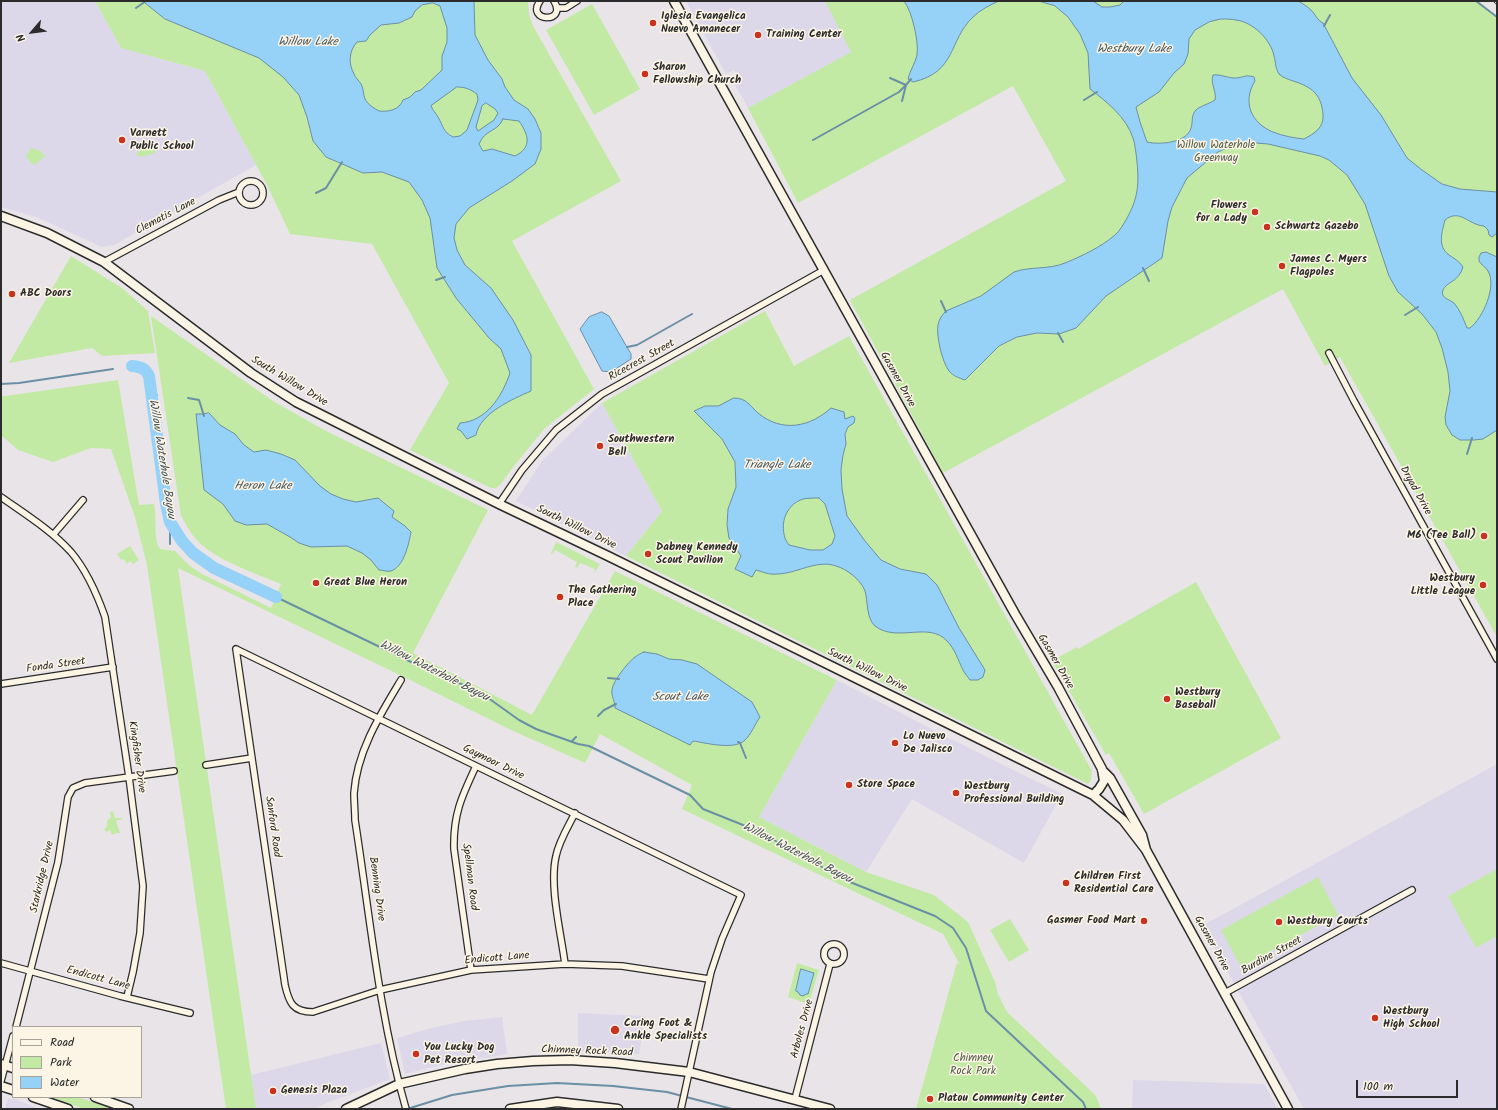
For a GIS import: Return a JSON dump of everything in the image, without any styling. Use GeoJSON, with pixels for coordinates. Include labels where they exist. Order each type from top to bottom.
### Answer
{"type":"FeatureCollection","features":[{"type":"Feature","properties":{"kind":"street"},"geometry":{"type":"LineString","coordinates":[[540,1],[537,11],[543,17],[551,18],[557,8],[554,1]]}},
{"type":"Feature","properties":{"kind":"street"},"geometry":{"type":"LineString","coordinates":[[557,8],[566,8],[577,1]]}},
{"type":"Feature","properties":{"kind":"street","name":"Gasmer Drive"},"geometry":{"type":"LineString","coordinates":[[674,1],[1015,614],[1058,687],[1102,769],[1110,778],[1142,835],[1146,850],[1226,993],[1288,1109]]}},
{"type":"Feature","properties":{"kind":"street","name":"Clematis Lane"},"geometry":{"type":"LineString","coordinates":[[248,180],[259,183],[262,187],[263,193],[261,201],[250,205],[242,201],[239,192],[243,183],[248,180]]}},
{"type":"Feature","properties":{"kind":"street","name":"Clematis Lane"},"geometry":{"type":"LineString","coordinates":[[104,262],[219,200],[239,192]]}},
{"type":"Feature","properties":{"kind":"street","name":"South Willow Drive"},"geometry":{"type":"LineString","coordinates":[[1,216],[47,232],[104,262],[251,373],[274,389],[317,413],[499,504],[610,557],[1093,795],[1123,820],[1146,850]]}},
{"type":"Feature","properties":{"kind":"street","name":"Ricecrest Street"},"geometry":{"type":"LineString","coordinates":[[499,504],[522,470],[556,430],[602,394],[824,270]]}},
{"type":"Feature","properties":{"kind":"street","name":"Dryad Drive"},"geometry":{"type":"LineString","coordinates":[[1329,353],[1497,659]]}},
{"type":"Feature","properties":{"kind":"street","name":"Kingfisher Drive"},"geometry":{"type":"LineString","coordinates":[[1,497],[53,535],[75,558],[98,596],[105,617],[129,777],[143,886],[140,933],[127,997]]}},
{"type":"Feature","properties":{"kind":"street"},"geometry":{"type":"LineString","coordinates":[[53,535],[83,500]]}},
{"type":"Feature","properties":{"kind":"street","name":"Gaymoor Drive"},"geometry":{"type":"LineString","coordinates":[[236,649],[741,895],[722,939],[709,979]]}},
{"type":"Feature","properties":{"kind":"street","name":"Sanford Road"},"geometry":{"type":"LineString","coordinates":[[236,649],[285,985],[293,1006]]}},
{"type":"Feature","properties":{"kind":"street","name":"Fonda Street"},"geometry":{"type":"LineString","coordinates":[[1,684],[113,667]]}},
{"type":"Feature","properties":{"kind":"street","name":"Benning Drive"},"geometry":{"type":"LineString","coordinates":[[401,680],[368,738],[356,775],[354,794],[356,820],[380,990],[390,1044],[406,1109]]}},
{"type":"Feature","properties":{"kind":"street"},"geometry":{"type":"LineString","coordinates":[[206,765],[252,758]]}},
{"type":"Feature","properties":{"kind":"street","name":"Spellman Road"},"geometry":{"type":"LineString","coordinates":[[471,970],[454,849],[454,836],[457,810],[460,800],[476,766]]}},
{"type":"Feature","properties":{"kind":"street"},"geometry":{"type":"LineString","coordinates":[[1093,795],[1100,789],[1104,781],[1102,769]]}},
{"type":"Feature","properties":{"kind":"street"},"geometry":{"type":"LineString","coordinates":[[129,777],[174,771]]}},
{"type":"Feature","properties":{"kind":"street","name":"Starkridge Drive"},"geometry":{"type":"LineString","coordinates":[[16,1026],[58,862],[68,797],[72,788],[85,783],[129,777]]}},
{"type":"Feature","properties":{"kind":"street"},"geometry":{"type":"LineString","coordinates":[[565,964],[554,886],[554,868],[560,842],[574,813]]}},
{"type":"Feature","properties":{"kind":"street","name":"Burdine Street"},"geometry":{"type":"LineString","coordinates":[[1226,993],[1412,890]]}},
{"type":"Feature","properties":{"kind":"street","name":"Endicott Lane"},"geometry":{"type":"LineString","coordinates":[[1,963],[190,1013]]}},
{"type":"Feature","properties":{"kind":"street","name":"Endicott Lane"},"geometry":{"type":"LineString","coordinates":[[293,1006],[304,1012],[312,1012],[380,990],[471,970],[565,964],[622,966],[709,979]]}},
{"type":"Feature","properties":{"kind":"street","name":"Arboles Drive"},"geometry":{"type":"LineString","coordinates":[[795,1099],[830,964]]}},
{"type":"Feature","properties":{"kind":"street"},"geometry":{"type":"LineString","coordinates":[[681,1108],[688,1082],[709,979]]}},
{"type":"Feature","properties":{"kind":"street"},"geometry":{"type":"LineString","coordinates":[[1,1081],[12,1040]]}},
{"type":"Feature","properties":{"kind":"street","name":"Chimney Rock Road"},"geometry":{"type":"LineString","coordinates":[[346,1109],[399,1084],[465,1069],[497,1064],[570,1060],[615,1063],[689,1072],[830,1109]]}},
{"type":"Feature","properties":{"kind":"street"},"geometry":{"type":"LineString","coordinates":[[1,1086],[12,1090]]}},
{"type":"Feature","properties":{"kind":"street"},"geometry":{"type":"LineString","coordinates":[[36,1098],[68,1109]]}},
{"type":"Feature","properties":{"kind":"street"},"geometry":{"type":"LineString","coordinates":[[98,1098],[127,1109]]}},
{"type":"Feature","properties":{"kind":"street"},"geometry":{"type":"LineString","coordinates":[[510,1109],[558,1102],[618,1109]]}},
{"type":"Feature","properties":{"kind":"shaded area","name":"Varnett Public School"},"geometry":{"type":"Polygon","coordinates":[[[1,1],[95,1],[121,48],[205,71],[256,165],[114,245],[102,247],[36,217],[1,207],[1,1]]]}},
{"type":"Feature","properties":{"kind":"shaded area"},"geometry":{"type":"Polygon","coordinates":[[[686,1],[825,1],[852,52],[748,108],[734,83],[739,79],[734,70],[726,74],[686,1]]]}},
{"type":"Feature","properties":{"kind":"shaded area"},"geometry":{"type":"Polygon","coordinates":[[[602,403],[662,511],[626,556],[516,501],[542,461],[602,403]]]}},
{"type":"Feature","properties":{"kind":"shaded area"},"geometry":{"type":"Polygon","coordinates":[[[837,680],[1062,794],[1024,863],[912,799],[866,872],[759,817],[837,680]]]}},
{"type":"Feature","properties":{"kind":"shaded area","name":"Westbury High School"},"geometry":{"type":"Polygon","coordinates":[[[1497,764],[1497,1109],[1304,1109],[1202,926],[1497,764]]]}},
{"type":"Feature","properties":{"kind":"shaded area"},"geometry":{"type":"Polygon","coordinates":[[[578,1013],[646,1016],[639,1054],[578,1051],[578,1013]]]}},
{"type":"Feature","properties":{"kind":"shaded area"},"geometry":{"type":"Polygon","coordinates":[[[502,1017],[507,1054],[436,1066],[405,1074],[397,1038],[464,1021],[502,1017]]]}},
{"type":"Feature","properties":{"kind":"shaded area"},"geometry":{"type":"Polygon","coordinates":[[[381,1043],[390,1079],[314,1109],[256,1109],[251,1075],[381,1043]]]}},
{"type":"Feature","properties":{"kind":"shaded area"},"geometry":{"type":"Polygon","coordinates":[[[1133,1080],[1264,1084],[1278,1109],[1132,1109],[1133,1080]]]}},
{"type":"Feature","properties":{"kind":"shaded area"},"geometry":{"type":"Polygon","coordinates":[[[8,1099],[15,1099],[39,1109],[5,1109],[8,1099]]]}},
{"type":"Feature","properties":{"kind":"green space"},"geometry":{"type":"Polygon","coordinates":[[[95,1],[528,1],[529,15],[533,26],[621,181],[512,241],[594,389],[544,429],[500,485],[496,488],[491,488],[410,450],[449,383],[372,244],[290,234],[267,185],[205,71],[121,48],[95,1]]]}},
{"type":"Feature","properties":{"kind":"green space","name":"Willow Waterhole Greenway"},"geometry":{"type":"Polygon","coordinates":[[[825,1],[1478,1],[1497,16],[1497,637],[1340,357],[1325,366],[1283,289],[943,473],[850,300],[1066,181],[1013,86],[798,203],[748,108],[851,52],[825,1]]]}},
{"type":"Feature","properties":{"kind":"green space"},"geometry":{"type":"Polygon","coordinates":[[[592,4],[640,89],[594,115],[546,30],[592,4]]]}},
{"type":"Feature","properties":{"kind":"green space"},"geometry":{"type":"Polygon","coordinates":[[[147,142],[156,152],[138,157],[137,153],[140,146],[147,142]]]}},
{"type":"Feature","properties":{"kind":"green space"},"geometry":{"type":"Polygon","coordinates":[[[31,148],[41,151],[45,156],[35,165],[30,162],[26,156],[31,148]]]}},
{"type":"Feature","properties":{"kind":"green space"},"geometry":{"type":"Polygon","coordinates":[[[71,256],[122,288],[148,311],[155,353],[102,356],[92,348],[9,363],[71,256]]]}},
{"type":"Feature","properties":{"kind":"green space"},"geometry":{"type":"Polygon","coordinates":[[[765,311],[794,366],[849,336],[1092,771],[1091,780],[1088,784],[626,556],[662,511],[602,403],[765,311]]]}},
{"type":"Feature","properties":{"kind":"green space","name":"Chimney Rock Park"},"geometry":{"type":"Polygon","coordinates":[[[151,316],[273,401],[326,431],[488,510],[413,653],[532,715],[615,571],[837,680],[759,817],[866,872],[934,895],[968,922],[1007,1012],[1096,1096],[1101,1109],[916,1109],[957,962],[959,965],[943,934],[682,809],[692,785],[600,734],[585,763],[511,730],[178,568],[256,1109],[226,1109],[147,565],[135,517],[111,449],[91,448],[53,462],[18,450],[1,435],[1,396],[118,380],[139,505],[154,504],[156,534],[160,549],[175,551],[190,566],[202,574],[271,608],[281,584],[240,567],[210,552],[190,532],[181,516],[151,316]]]}},
{"type":"Feature","properties":{"kind":"green space"},"geometry":{"type":"Polygon","coordinates":[[[556,542],[600,564],[594,574],[595,569],[580,563],[577,568],[575,567],[577,562],[555,550],[552,554],[551,553],[556,542]]]}},
{"type":"Feature","properties":{"kind":"green space"},"geometry":{"type":"Polygon","coordinates":[[[130,546],[139,560],[133,564],[130,561],[127,564],[124,559],[121,560],[117,554],[130,546]]]}},
{"type":"Feature","properties":{"kind":"green space","name":"Westbury Baseball"},"geometry":{"type":"Polygon","coordinates":[[[1196,582],[1281,738],[1144,814],[1109,753],[1106,755],[1052,661],[1077,647],[1078,649],[1196,582]]]}},
{"type":"Feature","properties":{"kind":"green space"},"geometry":{"type":"Polygon","coordinates":[[[113,811],[115,818],[122,819],[116,821],[120,833],[112,835],[110,830],[107,832],[104,830],[107,826],[107,821],[111,817],[110,812],[113,811]]]}},
{"type":"Feature","properties":{"kind":"green space"},"geometry":{"type":"Polygon","coordinates":[[[1497,869],[1497,936],[1476,948],[1448,896],[1497,869]]]}},
{"type":"Feature","properties":{"kind":"green space","name":"Westbury Courts"},"geometry":{"type":"Polygon","coordinates":[[[1318,877],[1338,915],[1241,967],[1221,930],[1318,877]]]}},
{"type":"Feature","properties":{"kind":"green space"},"geometry":{"type":"Polygon","coordinates":[[[1010,919],[1029,950],[1009,962],[990,930],[1010,919]]]}},
{"type":"Feature","properties":{"kind":"green space"},"geometry":{"type":"Polygon","coordinates":[[[797,963],[819,970],[809,1004],[788,997],[797,963]]]}},
{"type":"Feature","properties":{"kind":"green space"},"geometry":{"type":"Polygon","coordinates":[[[52,1098],[80,1098],[106,1106],[109,1109],[85,1109],[52,1098]]]}},
{"type":"Feature","properties":{"kind":"water","name":"Willow Lake"},"geometry":{"type":"Polygon","coordinates":[[[143,1],[474,1],[475,35],[488,60],[502,79],[505,87],[514,100],[528,109],[535,119],[541,133],[541,149],[535,164],[512,181],[469,208],[456,224],[454,238],[457,250],[465,265],[491,288],[513,320],[531,355],[531,391],[515,398],[490,414],[479,427],[476,435],[467,439],[461,431],[457,429],[460,423],[478,418],[492,406],[503,390],[510,373],[501,349],[489,338],[456,298],[437,268],[430,218],[422,200],[409,182],[382,172],[363,173],[326,157],[313,141],[307,117],[299,95],[283,77],[259,58],[165,19],[143,1]],[[433,3],[422,5],[415,11],[412,17],[399,23],[381,25],[366,41],[357,42],[352,49],[350,61],[355,77],[362,86],[366,101],[379,111],[390,111],[396,108],[403,100],[421,90],[442,70],[442,56],[447,42],[447,28],[440,6],[433,3]],[[457,87],[431,106],[447,133],[453,137],[460,136],[467,130],[478,100],[477,94],[463,87],[457,87]],[[486,103],[482,106],[476,127],[478,131],[494,120],[498,113],[486,103]],[[503,119],[501,123],[485,136],[479,144],[483,151],[492,149],[515,156],[524,149],[527,144],[525,131],[519,121],[503,119]]]}},
{"type":"Feature","properties":{"kind":"water"},"geometry":{"type":"Polygon","coordinates":[[[904,1],[999,1],[982,10],[965,26],[950,55],[937,71],[927,77],[913,82],[908,79],[917,55],[917,42],[910,12],[904,1]]]}},
{"type":"Feature","properties":{"kind":"water","name":"Westbury Lake"},"geometry":{"type":"Polygon","coordinates":[[[1039,1],[1093,1],[1102,7],[1110,7],[1120,5],[1124,1],[1298,1],[1311,10],[1323,23],[1352,78],[1381,115],[1407,158],[1442,184],[1460,189],[1497,192],[1497,233],[1492,237],[1489,235],[1488,230],[1484,226],[1473,223],[1460,216],[1455,216],[1445,220],[1441,239],[1445,251],[1463,267],[1459,276],[1445,287],[1442,293],[1444,297],[1454,303],[1462,315],[1467,328],[1470,328],[1480,317],[1490,293],[1490,277],[1487,270],[1479,261],[1479,257],[1481,253],[1486,252],[1497,257],[1497,430],[1483,439],[1460,440],[1452,435],[1446,425],[1445,417],[1450,391],[1448,372],[1436,332],[1422,314],[1398,292],[1389,276],[1365,204],[1347,175],[1329,160],[1320,156],[1268,144],[1256,143],[1231,146],[1218,152],[1187,178],[1172,207],[1168,221],[1162,258],[1106,296],[1076,328],[1059,334],[1037,333],[1017,337],[999,346],[965,380],[956,377],[951,373],[946,367],[940,348],[938,335],[939,321],[946,311],[981,296],[1014,272],[1059,265],[1098,247],[1119,231],[1134,202],[1138,187],[1138,171],[1134,142],[1130,130],[1121,117],[1090,89],[1088,53],[1080,34],[1068,17],[1055,6],[1039,1]],[[1221,19],[1209,22],[1195,30],[1189,39],[1188,54],[1184,64],[1174,73],[1159,92],[1136,107],[1147,142],[1172,142],[1184,137],[1188,133],[1191,128],[1193,114],[1196,110],[1215,100],[1212,82],[1213,75],[1235,78],[1246,76],[1254,77],[1255,81],[1251,89],[1249,104],[1254,117],[1265,128],[1281,135],[1304,139],[1318,130],[1322,123],[1323,114],[1318,96],[1300,83],[1279,74],[1269,44],[1255,28],[1242,21],[1221,19]]]}},
{"type":"Feature","properties":{"kind":"water"},"geometry":{"type":"Polygon","coordinates":[[[602,312],[609,316],[631,354],[631,359],[611,372],[602,371],[580,329],[589,317],[602,312]]]}},
{"type":"Feature","properties":{"kind":"water","name":"Triangle Lake"},"geometry":{"type":"Polygon","coordinates":[[[734,398],[742,399],[767,419],[786,425],[796,425],[814,420],[831,408],[844,412],[845,419],[853,416],[855,418],[854,423],[848,427],[845,434],[846,444],[841,470],[842,489],[847,516],[881,560],[900,569],[926,574],[937,585],[959,628],[985,670],[983,677],[978,680],[970,680],[952,648],[940,635],[922,632],[893,633],[884,631],[875,626],[870,619],[866,595],[863,587],[849,572],[840,567],[829,564],[821,564],[792,572],[774,574],[756,570],[752,577],[735,569],[741,556],[729,538],[727,525],[728,509],[736,487],[735,462],[722,439],[694,411],[705,406],[718,406],[734,398]],[[807,498],[793,504],[787,513],[783,528],[784,537],[789,545],[810,550],[823,550],[832,544],[835,536],[825,504],[819,498],[807,498]]]}},
{"type":"Feature","properties":{"kind":"water","name":"Heron Lake"},"geometry":{"type":"Polygon","coordinates":[[[209,413],[220,425],[235,434],[244,445],[254,452],[266,450],[295,460],[320,486],[331,494],[356,502],[378,498],[394,511],[392,517],[411,532],[403,560],[396,569],[391,571],[379,570],[371,560],[362,553],[347,546],[311,547],[299,543],[267,524],[246,525],[235,521],[223,504],[204,490],[196,414],[209,413]]]}},
{"type":"Feature","properties":{"kind":"water","name":"Scout Lake"},"geometry":{"type":"Polygon","coordinates":[[[644,652],[657,654],[669,659],[682,660],[697,664],[752,702],[760,717],[751,733],[739,744],[719,745],[693,741],[690,745],[615,708],[612,692],[615,682],[629,663],[635,657],[644,652]]]}},
{"type":"Feature","properties":{"kind":"water"},"geometry":{"type":"Polygon","coordinates":[[[801,969],[814,973],[808,994],[803,996],[796,991],[801,969]]]}},
{"type":"Feature","properties":{"kind":"waterway"},"geometry":{"type":"LineString","coordinates":[[136,8],[146,1]]}},
{"type":"Feature","properties":{"kind":"waterway"},"geometry":{"type":"LineString","coordinates":[[1476,1],[1497,17]]}},
{"type":"Feature","properties":{"kind":"waterway"},"geometry":{"type":"LineString","coordinates":[[1324,26],[1330,15]]}},
{"type":"Feature","properties":{"kind":"waterway"},"geometry":{"type":"LineString","coordinates":[[890,78],[906,85],[911,79]]}},
{"type":"Feature","properties":{"kind":"waterway"},"geometry":{"type":"LineString","coordinates":[[902,101],[906,85]]}},
{"type":"Feature","properties":{"kind":"waterway"},"geometry":{"type":"LineString","coordinates":[[813,140],[899,92],[906,85]]}},
{"type":"Feature","properties":{"kind":"waterway"},"geometry":{"type":"LineString","coordinates":[[1084,100],[1097,92]]}},
{"type":"Feature","properties":{"kind":"waterway"},"geometry":{"type":"LineString","coordinates":[[316,193],[326,188],[342,162]]}},
{"type":"Feature","properties":{"kind":"waterway"},"geometry":{"type":"LineString","coordinates":[[1143,268],[1149,281]]}},
{"type":"Feature","properties":{"kind":"waterway"},"geometry":{"type":"LineString","coordinates":[[436,280],[445,277]]}},
{"type":"Feature","properties":{"kind":"waterway"},"geometry":{"type":"LineString","coordinates":[[941,301],[946,312]]}},
{"type":"Feature","properties":{"kind":"waterway"},"geometry":{"type":"LineString","coordinates":[[1405,315],[1418,307]]}},
{"type":"Feature","properties":{"kind":"waterway"},"geometry":{"type":"LineString","coordinates":[[627,347],[637,345],[692,314]]}},
{"type":"Feature","properties":{"kind":"waterway"},"geometry":{"type":"LineString","coordinates":[[1058,333],[1063,342]]}},
{"type":"Feature","properties":{"kind":"waterway","name":"Willow Waterhole Bayou"},"geometry":{"type":"LineString","coordinates":[[132,366],[142,368],[149,376],[166,504],[170,522],[182,541],[193,553],[214,568],[276,597]]}},
{"type":"Feature","properties":{"kind":"waterway","name":"Willow Waterhole Bayou"},"geometry":{"type":"LineString","coordinates":[[1,384],[19,383],[113,369]]}},
{"type":"Feature","properties":{"kind":"waterway","name":"Willow Waterhole Bayou"},"geometry":{"type":"LineString","coordinates":[[151,396],[157,395]]}},
{"type":"Feature","properties":{"kind":"waterway"},"geometry":{"type":"LineString","coordinates":[[188,398],[199,400],[204,416]]}},
{"type":"Feature","properties":{"kind":"waterway"},"geometry":{"type":"LineString","coordinates":[[1467,454],[1472,438]]}},
{"type":"Feature","properties":{"kind":"waterway"},"geometry":{"type":"LineString","coordinates":[[170,522],[170,544]]}},
{"type":"Feature","properties":{"kind":"waterway","name":"Willow Waterhole Bayou"},"geometry":{"type":"LineString","coordinates":[[276,597],[434,673],[471,688],[519,720],[536,729],[578,744],[589,746],[690,795],[703,809],[758,831],[845,880],[935,916],[953,928],[966,948],[986,1011],[1083,1102],[1086,1109]]}},
{"type":"Feature","properties":{"kind":"waterway"},"geometry":{"type":"LineString","coordinates":[[608,678],[619,679]]}},
{"type":"Feature","properties":{"kind":"waterway"},"geometry":{"type":"LineString","coordinates":[[598,716],[604,710],[616,704]]}},
{"type":"Feature","properties":{"kind":"waterway","name":"Willow Waterhole Bayou"},"geometry":{"type":"LineString","coordinates":[[572,741],[576,737]]}},
{"type":"Feature","properties":{"kind":"waterway"},"geometry":{"type":"LineString","coordinates":[[738,742],[740,743],[746,758]]}},
{"type":"Feature","properties":{"kind":"waterway"},"geometry":{"type":"LineString","coordinates":[[407,1109],[452,1095],[508,1086],[557,1083],[613,1086],[667,1092],[732,1109]]}},
{"type":"Feature","properties":{"kind":"place","name":"Iglesia Evangelica Nuevo Amanecer"},"geometry":{"type":"Point","coordinates":[653,23]}},
{"type":"Feature","properties":{"kind":"place","name":"Training Center"},"geometry":{"type":"Point","coordinates":[758,35]}},
{"type":"Feature","properties":{"kind":"place","name":"Sharon Fellowship Church"},"geometry":{"type":"Point","coordinates":[645,74]}},
{"type":"Feature","properties":{"kind":"place","name":"Varnett Public School"},"geometry":{"type":"Point","coordinates":[122,140]}},
{"type":"Feature","properties":{"kind":"place","name":"Flowers for a Lady"},"geometry":{"type":"Point","coordinates":[1255,212]}},
{"type":"Feature","properties":{"kind":"place","name":"Schwartz Gazebo"},"geometry":{"type":"Point","coordinates":[1267,227]}},
{"type":"Feature","properties":{"kind":"place","name":"James C. Myers Flagpoles"},"geometry":{"type":"Point","coordinates":[1282,266]}},
{"type":"Feature","properties":{"kind":"place","name":"ABC Doors"},"geometry":{"type":"Point","coordinates":[12,294]}},
{"type":"Feature","properties":{"kind":"place","name":"Southwestern Bell"},"geometry":{"type":"Point","coordinates":[600,446]}},
{"type":"Feature","properties":{"kind":"place","name":"M6 (Tee Ball)"},"geometry":{"type":"Point","coordinates":[1484,536]}},
{"type":"Feature","properties":{"kind":"place","name":"Dabney Kennedy Scout Pavilion"},"geometry":{"type":"Point","coordinates":[648,554]}},
{"type":"Feature","properties":{"kind":"place","name":"Great Blue Heron"},"geometry":{"type":"Point","coordinates":[316,583]}},
{"type":"Feature","properties":{"kind":"place","name":"Westbury Little League"},"geometry":{"type":"Point","coordinates":[1483,585]}},
{"type":"Feature","properties":{"kind":"place","name":"The Gathering Place"},"geometry":{"type":"Point","coordinates":[560,597]}},
{"type":"Feature","properties":{"kind":"place","name":"Westbury Baseball"},"geometry":{"type":"Point","coordinates":[1167,699]}},
{"type":"Feature","properties":{"kind":"place","name":"Lo Nuevo De Jalisco"},"geometry":{"type":"Point","coordinates":[895,743]}},
{"type":"Feature","properties":{"kind":"place","name":"Store Space"},"geometry":{"type":"Point","coordinates":[849,785]}},
{"type":"Feature","properties":{"kind":"place","name":"Westbury Professional Building"},"geometry":{"type":"Point","coordinates":[956,793]}},
{"type":"Feature","properties":{"kind":"place","name":"Children First Residential Care"},"geometry":{"type":"Point","coordinates":[1066,883]}},
{"type":"Feature","properties":{"kind":"place","name":"Gasmer Food Mart"},"geometry":{"type":"Point","coordinates":[1144,921]}},
{"type":"Feature","properties":{"kind":"place","name":"Westbury Courts"},"geometry":{"type":"Point","coordinates":[1279,922]}},
{"type":"Feature","properties":{"kind":"place","name":"Westbury High School"},"geometry":{"type":"Point","coordinates":[1375,1018]}},
{"type":"Feature","properties":{"kind":"place","name":"Caring Foot & Ankle Specialists"},"geometry":{"type":"Point","coordinates":[615,1030]}},
{"type":"Feature","properties":{"kind":"place","name":"You Lucky Dog Pet Resort"},"geometry":{"type":"Point","coordinates":[416,1054]}},
{"type":"Feature","properties":{"kind":"place","name":"Genesis Plaza"},"geometry":{"type":"Point","coordinates":[273,1091]}},
{"type":"Feature","properties":{"kind":"place","name":"Platou Community Center"},"geometry":{"type":"Point","coordinates":[930,1099]}}]}
